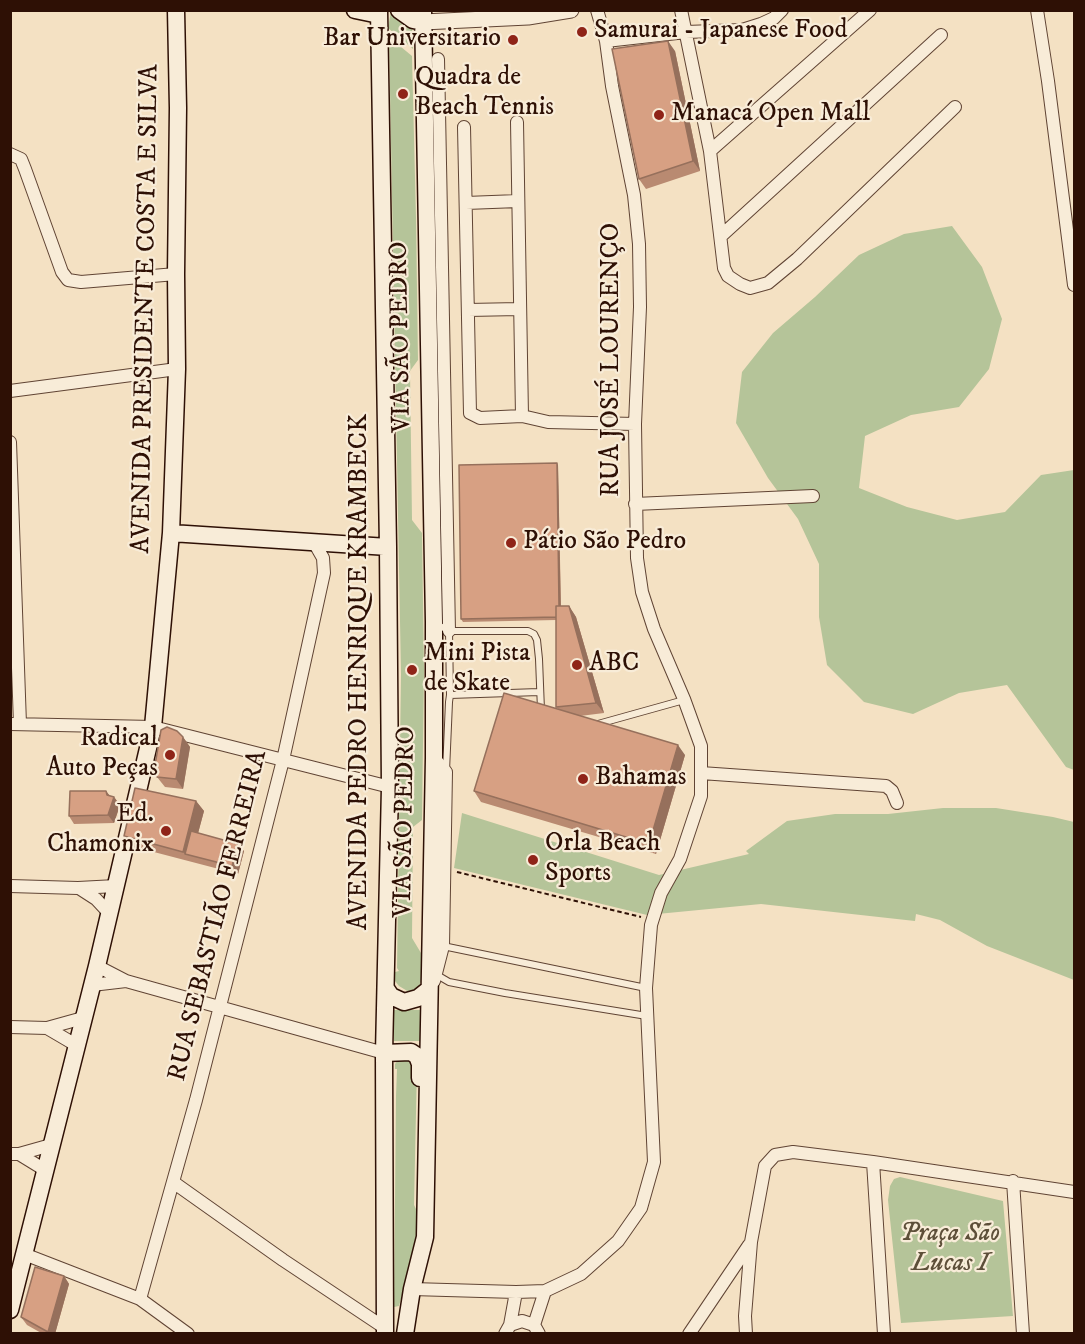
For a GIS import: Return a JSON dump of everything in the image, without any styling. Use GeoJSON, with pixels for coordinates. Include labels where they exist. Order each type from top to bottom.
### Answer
{"type":"FeatureCollection","features":[{"type":"Feature","properties":{"kind":"main road","name":"AVENIDA PRESIDENTE COSTA E SILVA"},"geometry":{"type":"LineString","coordinates":[[10,1310],[97,966],[153,727],[171,533],[177,369],[176,10]]}},
{"type":"Feature","properties":{"kind":"main road"},"geometry":{"type":"LineString","coordinates":[[355,10],[379,13]]}},
{"type":"Feature","properties":{"kind":"main road"},"geometry":{"type":"LineString","coordinates":[[399,10],[413,20],[423,16]]}},
{"type":"Feature","properties":{"kind":"main road","name":"AVENIDA PEDRO HENRIQUE KRAMBECK"},"geometry":{"type":"LineString","coordinates":[[379,13],[390,787],[384,1053],[385,1331]]}},
{"type":"Feature","properties":{"kind":"main road","name":"VIA SÃO PEDRO"},"geometry":{"type":"LineString","coordinates":[[405,1334],[412,1289],[425,1237],[432,982],[434,622],[423,16]]}},
{"type":"Feature","properties":{"kind":"main road"},"geometry":{"type":"LineString","coordinates":[[171,533],[388,547]]}},
{"type":"Feature","properties":{"kind":"main road"},"geometry":{"type":"LineString","coordinates":[[387,990],[391,996],[404,1002],[418,998],[432,982]]}},
{"type":"Feature","properties":{"kind":"main road"},"geometry":{"type":"LineString","coordinates":[[384,1053],[411,1052],[417,1056],[420,1064],[419,1198],[425,1210]]}},
{"type":"Feature","properties":{"kind":"street"},"geometry":{"type":"LineString","coordinates":[[423,16],[528,17],[571,10]]}},
{"type":"Feature","properties":{"kind":"street","name":"RUA JOSÉ LOURENÇO"},"geometry":{"type":"LineString","coordinates":[[545,1291],[581,1274],[618,1241],[641,1208],[654,1162],[646,988],[652,920],[661,893],[680,859],[701,796],[700,746],[684,699],[654,629],[642,592],[637,558],[634,424],[640,307],[639,244],[634,195],[612,86],[606,41],[597,10]]}},
{"type":"Feature","properties":{"kind":"street"},"geometry":{"type":"LineString","coordinates":[[681,10],[710,151],[724,268],[728,276],[750,288],[768,283],[796,259],[955,107]]}},
{"type":"Feature","properties":{"kind":"street"},"geometry":{"type":"LineString","coordinates":[[606,41],[686,32],[742,30],[767,21],[782,10]]}},
{"type":"Feature","properties":{"kind":"street"},"geometry":{"type":"LineString","coordinates":[[710,151],[870,10]]}},
{"type":"Feature","properties":{"kind":"street"},"geometry":{"type":"LineString","coordinates":[[1037,10],[1074,285]]}},
{"type":"Feature","properties":{"kind":"street"},"geometry":{"type":"LineString","coordinates":[[721,236],[941,35]]}},
{"type":"Feature","properties":{"kind":"street"},"geometry":{"type":"LineString","coordinates":[[438,59],[449,631]]}},
{"type":"Feature","properties":{"kind":"street"},"geometry":{"type":"LineString","coordinates":[[517,122],[522,416]]}},
{"type":"Feature","properties":{"kind":"street"},"geometry":{"type":"LineString","coordinates":[[464,127],[470,413],[480,418],[522,416],[536,421],[558,423],[634,424]]}},
{"type":"Feature","properties":{"kind":"street"},"geometry":{"type":"LineString","coordinates":[[10,154],[21,159],[26,169],[62,272],[68,280],[81,282],[176,274]]}},
{"type":"Feature","properties":{"kind":"street"},"geometry":{"type":"LineString","coordinates":[[466,203],[518,201]]}},
{"type":"Feature","properties":{"kind":"street"},"geometry":{"type":"LineString","coordinates":[[468,310],[519,309]]}},
{"type":"Feature","properties":{"kind":"street"},"geometry":{"type":"LineString","coordinates":[[10,391],[177,369]]}},
{"type":"Feature","properties":{"kind":"street"},"geometry":{"type":"LineString","coordinates":[[10,442],[15,724],[153,727],[390,787]]}},
{"type":"Feature","properties":{"kind":"street"},"geometry":{"type":"LineString","coordinates":[[634,504],[813,496]]}},
{"type":"Feature","properties":{"kind":"street","name":"RUA SEBASTIÃO FERREIRA"},"geometry":{"type":"LineString","coordinates":[[140,1299],[173,1182],[283,760],[324,573],[323,558],[315,544]]}},
{"type":"Feature","properties":{"kind":"street"},"geometry":{"type":"LineString","coordinates":[[432,982],[443,946],[446,772],[434,758]]}},
{"type":"Feature","properties":{"kind":"street"},"geometry":{"type":"LineString","coordinates":[[701,773],[886,786],[892,791],[897,803]]}},
{"type":"Feature","properties":{"kind":"street"},"geometry":{"type":"LineString","coordinates":[[10,886],[78,888],[116,886]]}},
{"type":"Feature","properties":{"kind":"street"},"geometry":{"type":"LineString","coordinates":[[78,888],[96,899],[109,913]]}},
{"type":"Feature","properties":{"kind":"street"},"geometry":{"type":"LineString","coordinates":[[97,966],[126,981],[384,1053]]}},
{"type":"Feature","properties":{"kind":"street"},"geometry":{"type":"LineString","coordinates":[[92,985],[126,981]]}},
{"type":"Feature","properties":{"kind":"street"},"geometry":{"type":"LineString","coordinates":[[10,1027],[47,1028],[83,1018]]}},
{"type":"Feature","properties":{"kind":"street"},"geometry":{"type":"LineString","coordinates":[[47,1028],[76,1045]]}},
{"type":"Feature","properties":{"kind":"street"},"geometry":{"type":"LineString","coordinates":[[15,1154],[51,1145]]}},
{"type":"Feature","properties":{"kind":"street"},"geometry":{"type":"LineString","coordinates":[[746,1334],[745,1316],[751,1242],[765,1166],[776,1155],[793,1152],[1013,1181],[1074,1192]]}},
{"type":"Feature","properties":{"kind":"street"},"geometry":{"type":"LineString","coordinates":[[15,1154],[45,1170]]}},
{"type":"Feature","properties":{"kind":"street"},"geometry":{"type":"LineString","coordinates":[[873,1162],[884,1334]]}},
{"type":"Feature","properties":{"kind":"street"},"geometry":{"type":"LineString","coordinates":[[1013,1181],[1023,1334]]}},
{"type":"Feature","properties":{"kind":"street"},"geometry":{"type":"LineString","coordinates":[[173,1182],[385,1331]]}},
{"type":"Feature","properties":{"kind":"street"},"geometry":{"type":"LineString","coordinates":[[689,1334],[751,1242]]}},
{"type":"Feature","properties":{"kind":"street"},"geometry":{"type":"LineString","coordinates":[[24,1254],[140,1299],[188,1334]]}},
{"type":"Feature","properties":{"kind":"street"},"geometry":{"type":"LineString","coordinates":[[412,1289],[545,1291],[536,1329],[522,1320],[508,1329]]}},
{"type":"Feature","properties":{"kind":"street"},"geometry":{"type":"LineString","coordinates":[[508,1329],[516,1292]]}},
{"type":"Feature","properties":{"kind":"lane"},"geometry":{"type":"LineString","coordinates":[[434,622],[449,631],[528,631],[534,634],[539,659],[542,714]]}},
{"type":"Feature","properties":{"kind":"lane"},"geometry":{"type":"LineString","coordinates":[[446,772],[450,695],[449,631]]}},
{"type":"Feature","properties":{"kind":"lane"},"geometry":{"type":"LineString","coordinates":[[450,695],[539,692]]}},
{"type":"Feature","properties":{"kind":"lane"},"geometry":{"type":"LineString","coordinates":[[587,726],[610,722],[684,699]]}},
{"type":"Feature","properties":{"kind":"lane"},"geometry":{"type":"LineString","coordinates":[[443,946],[646,988]]}},
{"type":"Feature","properties":{"kind":"lane"},"geometry":{"type":"LineString","coordinates":[[432,982],[449,982],[648,1016]]}},
{"type":"Feature","properties":{"kind":"path"},"geometry":{"type":"LineString","coordinates":[[444,869],[652,920]]}},
{"type":"Feature","properties":{"kind":"green space"},"geometry":{"type":"Polygon","coordinates":[[[391,11],[412,26],[413,49],[388,28],[391,11]]]}},
{"type":"Feature","properties":{"kind":"green space"},"geometry":{"type":"Polygon","coordinates":[[[389,37],[412,56],[416,218],[418,360],[410,371],[412,520],[422,533],[424,670],[422,820],[413,827],[412,938],[421,953],[421,982],[417,989],[409,992],[395,981],[395,972],[399,971],[397,968],[401,674],[389,37]]]}},
{"type":"Feature","properties":{"kind":"green space"},"geometry":{"type":"Polygon","coordinates":[[[952,226],[982,267],[1002,319],[989,369],[959,407],[911,415],[865,436],[859,488],[907,507],[957,520],[1005,512],[1041,475],[1074,470],[1074,770],[1066,767],[1007,685],[959,693],[913,714],[864,702],[827,665],[819,617],[819,564],[798,519],[768,478],[736,423],[742,372],[773,333],[859,255],[904,234],[952,226]]]}},
{"type":"Feature","properties":{"kind":"green space"},"geometry":{"type":"Polygon","coordinates":[[[943,808],[996,808],[1074,822],[1074,980],[987,946],[940,920],[916,914],[915,921],[761,904],[647,915],[454,868],[462,813],[659,875],[749,854],[746,851],[787,821],[835,814],[888,814],[943,808]]]}},
{"type":"Feature","properties":{"kind":"green space"},"geometry":{"type":"Polygon","coordinates":[[[394,1010],[421,1010],[421,1041],[394,1041],[394,1010]]]}},
{"type":"Feature","properties":{"kind":"green space"},"geometry":{"type":"Polygon","coordinates":[[[400,1058],[413,1061],[417,1067],[414,1205],[418,1213],[413,1255],[399,1306],[394,1307],[397,1069],[395,1069],[395,1064],[400,1058]]]}},
{"type":"Feature","properties":{"kind":"green space","name":"Praça São Lucas I"},"geometry":{"type":"Polygon","coordinates":[[[900,1177],[1003,1201],[1013,1316],[901,1323],[888,1200],[890,1186],[894,1179],[900,1177]]]}},
{"type":"Feature","properties":{"kind":"building","name":"Manacá Open Mall"},"geometry":{"type":"Polygon","coordinates":[[[668,41],[693,161],[639,179],[612,49],[668,41]]]}},
{"type":"Feature","properties":{"kind":"building","name":"Pátio São Pedro"},"geometry":{"type":"Polygon","coordinates":[[[557,463],[559,606],[556,606],[556,617],[461,619],[459,465],[557,463]]]}},
{"type":"Feature","properties":{"kind":"building","name":"ABC"},"geometry":{"type":"Polygon","coordinates":[[[556,606],[569,606],[596,703],[556,707],[556,606]]]}},
{"type":"Feature","properties":{"kind":"building","name":"Bahamas"},"geometry":{"type":"Polygon","coordinates":[[[504,693],[678,745],[649,844],[474,791],[504,693]]]}},
{"type":"Feature","properties":{"kind":"building"},"geometry":{"type":"Polygon","coordinates":[[[167,727],[177,731],[183,737],[176,779],[157,777],[154,771],[161,730],[167,727]]]}},
{"type":"Feature","properties":{"kind":"building","name":"Ed. Chamonix"},"geometry":{"type":"Polygon","coordinates":[[[135,788],[196,801],[183,852],[124,836],[135,788]]]}},
{"type":"Feature","properties":{"kind":"building"},"geometry":{"type":"Polygon","coordinates":[[[70,791],[106,791],[107,795],[114,797],[108,815],[69,816],[70,791]]]}},
{"type":"Feature","properties":{"kind":"building"},"geometry":{"type":"Polygon","coordinates":[[[191,831],[238,844],[232,866],[185,854],[191,831]]]}},
{"type":"Feature","properties":{"kind":"building"},"geometry":{"type":"Polygon","coordinates":[[[35,1267],[64,1276],[48,1332],[21,1317],[35,1267]]]}},
{"type":"Feature","properties":{"kind":"place","name":"Samurai - Japanese Food"},"geometry":{"type":"Point","coordinates":[582,32]}},
{"type":"Feature","properties":{"kind":"place","name":"Bar Universitario"},"geometry":{"type":"Point","coordinates":[513,40]}},
{"type":"Feature","properties":{"kind":"place","name":"Quadra de Beach Tennis"},"geometry":{"type":"Point","coordinates":[403,94]}},
{"type":"Feature","properties":{"kind":"place","name":"Manacá Open Mall"},"geometry":{"type":"Point","coordinates":[659,115]}},
{"type":"Feature","properties":{"kind":"place","name":"Pátio São Pedro"},"geometry":{"type":"Point","coordinates":[511,543]}},
{"type":"Feature","properties":{"kind":"place","name":"ABC"},"geometry":{"type":"Point","coordinates":[577,665]}},
{"type":"Feature","properties":{"kind":"place","name":"Mini Pista de Skate"},"geometry":{"type":"Point","coordinates":[412,670]}},
{"type":"Feature","properties":{"kind":"place","name":"Radical Auto Peças"},"geometry":{"type":"Point","coordinates":[170,755]}},
{"type":"Feature","properties":{"kind":"place","name":"Bahamas"},"geometry":{"type":"Point","coordinates":[583,779]}},
{"type":"Feature","properties":{"kind":"place","name":"Ed. Chamonix"},"geometry":{"type":"Point","coordinates":[166,831]}},
{"type":"Feature","properties":{"kind":"place","name":"Orla Beach Sports"},"geometry":{"type":"Point","coordinates":[533,860]}}]}
